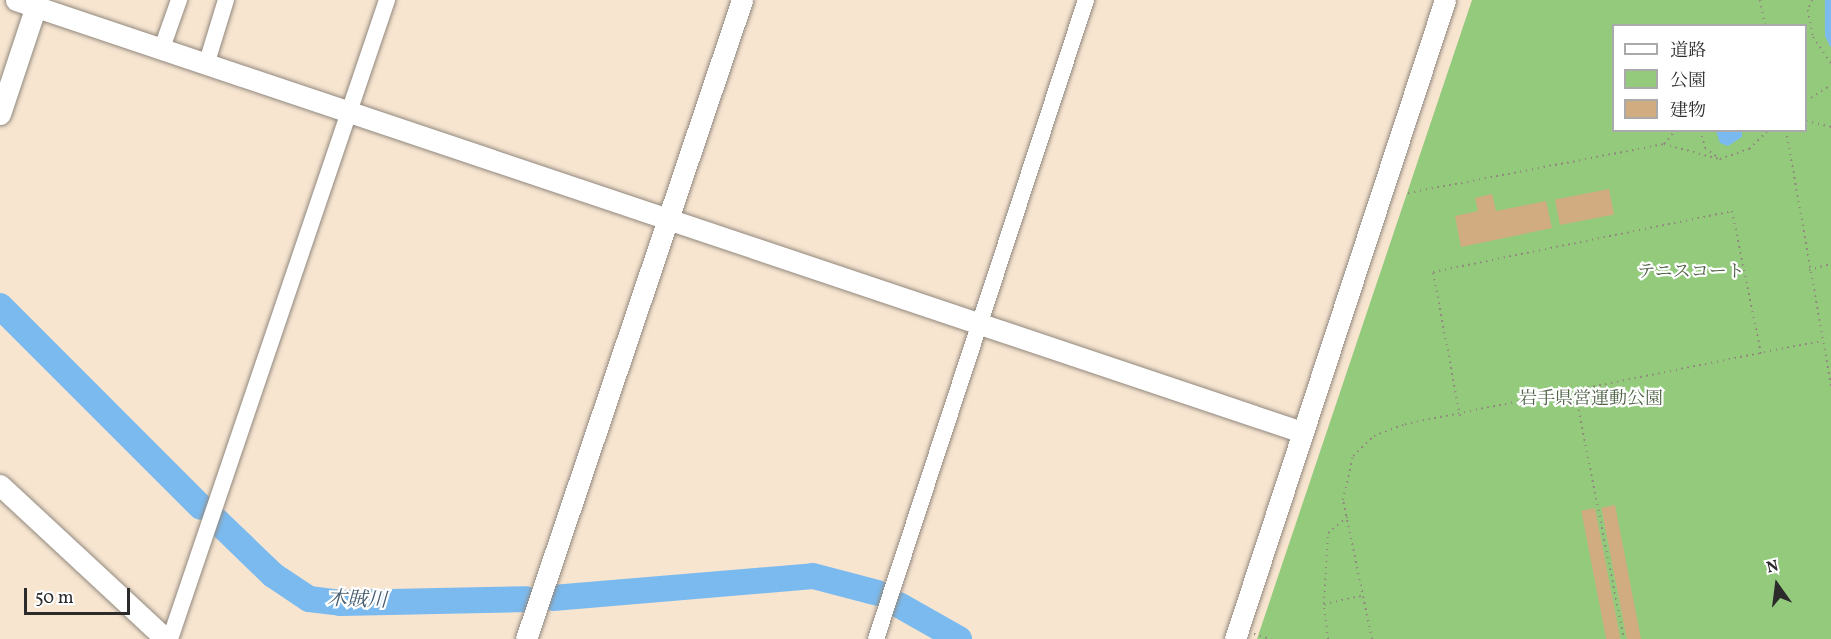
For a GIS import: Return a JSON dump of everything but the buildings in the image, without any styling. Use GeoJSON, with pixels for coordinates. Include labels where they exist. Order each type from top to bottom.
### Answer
{"type":"FeatureCollection","features":[{"type":"Feature","properties":{"kind":"street"},"geometry":{"type":"LineString","coordinates":[[162,48],[179,0]]}},
{"type":"Feature","properties":{"kind":"street"},"geometry":{"type":"LineString","coordinates":[[207,62],[226,0]]}},
{"type":"Feature","properties":{"kind":"street"},"geometry":{"type":"LineString","coordinates":[[0,485],[168,639],[348,108],[387,0]]}},
{"type":"Feature","properties":{"kind":"street"},"geometry":{"type":"LineString","coordinates":[[526,639],[742,0]]}},
{"type":"Feature","properties":{"kind":"street"},"geometry":{"type":"LineString","coordinates":[[876,639],[1086,0]]}},
{"type":"Feature","properties":{"kind":"street"},"geometry":{"type":"LineString","coordinates":[[1235,639],[1445,0]]}},
{"type":"Feature","properties":{"kind":"street"},"geometry":{"type":"LineString","coordinates":[[0,114],[30,2],[1302,432]]}},
{"type":"Feature","properties":{"kind":"path"},"geometry":{"type":"LineString","coordinates":[[1760,0],[1765,24]]}},
{"type":"Feature","properties":{"kind":"path"},"geometry":{"type":"LineString","coordinates":[[1812,0],[1808,10],[1813,37],[1831,64]]}},
{"type":"Feature","properties":{"kind":"path"},"geometry":{"type":"LineString","coordinates":[[1807,100],[1831,85]]}},
{"type":"Feature","properties":{"kind":"path"},"geometry":{"type":"LineString","coordinates":[[1807,121],[1831,127]]}},
{"type":"Feature","properties":{"kind":"path"},"geometry":{"type":"LineString","coordinates":[[1664,144],[1674,132]]}},
{"type":"Feature","properties":{"kind":"path"},"geometry":{"type":"LineString","coordinates":[[1701,132],[1705,148],[1720,159]]}},
{"type":"Feature","properties":{"kind":"path"},"geometry":{"type":"LineString","coordinates":[[1408,193],[1664,144],[1720,159],[1749,149],[1767,132]]}},
{"type":"Feature","properties":{"kind":"path"},"geometry":{"type":"LineString","coordinates":[[1786,132],[1821,341],[1831,386]]}},
{"type":"Feature","properties":{"kind":"path"},"geometry":{"type":"LineString","coordinates":[[1460,416],[1433,272],[1732,211],[1761,354]]}},
{"type":"Feature","properties":{"kind":"path"},"geometry":{"type":"LineString","coordinates":[[1809,270],[1831,264]]}},
{"type":"Feature","properties":{"kind":"path"},"geometry":{"type":"LineString","coordinates":[[1372,639],[1343,500],[1353,456],[1374,436],[1405,424],[1460,416],[1821,341]]}},
{"type":"Feature","properties":{"kind":"path"},"geometry":{"type":"LineString","coordinates":[[1575,392],[1624,639]]}},
{"type":"Feature","properties":{"kind":"path"},"geometry":{"type":"LineString","coordinates":[[1328,639],[1324,604],[1328,532],[1347,517]]}},
{"type":"Feature","properties":{"kind":"path"},"geometry":{"type":"LineString","coordinates":[[1324,604],[1363,595]]}},
{"type":"Feature","properties":{"kind":"green space","name":"岩手県営運動公園"},"geometry":{"type":"Polygon","coordinates":[[[1472,0],[1831,0],[1831,639],[1257,639],[1472,0]]]}},
{"type":"Feature","properties":{"kind":"water"},"geometry":{"type":"Polygon","coordinates":[[[1825,0],[1831,0],[1831,48],[1825,36],[1825,0]]]}},
{"type":"Feature","properties":{"kind":"water"},"geometry":{"type":"Polygon","coordinates":[[[1716,132],[1742,132],[1742,137],[1728,146],[1720,143],[1716,132]]]}},
{"type":"Feature","properties":{"kind":"waterway","name":"木賊川"},"geometry":{"type":"LineString","coordinates":[[0,306],[201,507]]}},
{"type":"Feature","properties":{"kind":"waterway","name":"木賊川"},"geometry":{"type":"LineString","coordinates":[[217,521],[273,575],[309,599],[341,603],[526,599]]}},
{"type":"Feature","properties":{"kind":"waterway","name":"木賊川"},"geometry":{"type":"LineString","coordinates":[[553,598],[813,576],[878,593]]}},
{"type":"Feature","properties":{"kind":"waterway","name":"木賊川"},"geometry":{"type":"LineString","coordinates":[[899,605],[959,639]]}},
{"type":"Feature","properties":{"kind":"park label","name":"テニスコート"},"geometry":{"type":"Point","coordinates":[1691,273]}}]}
